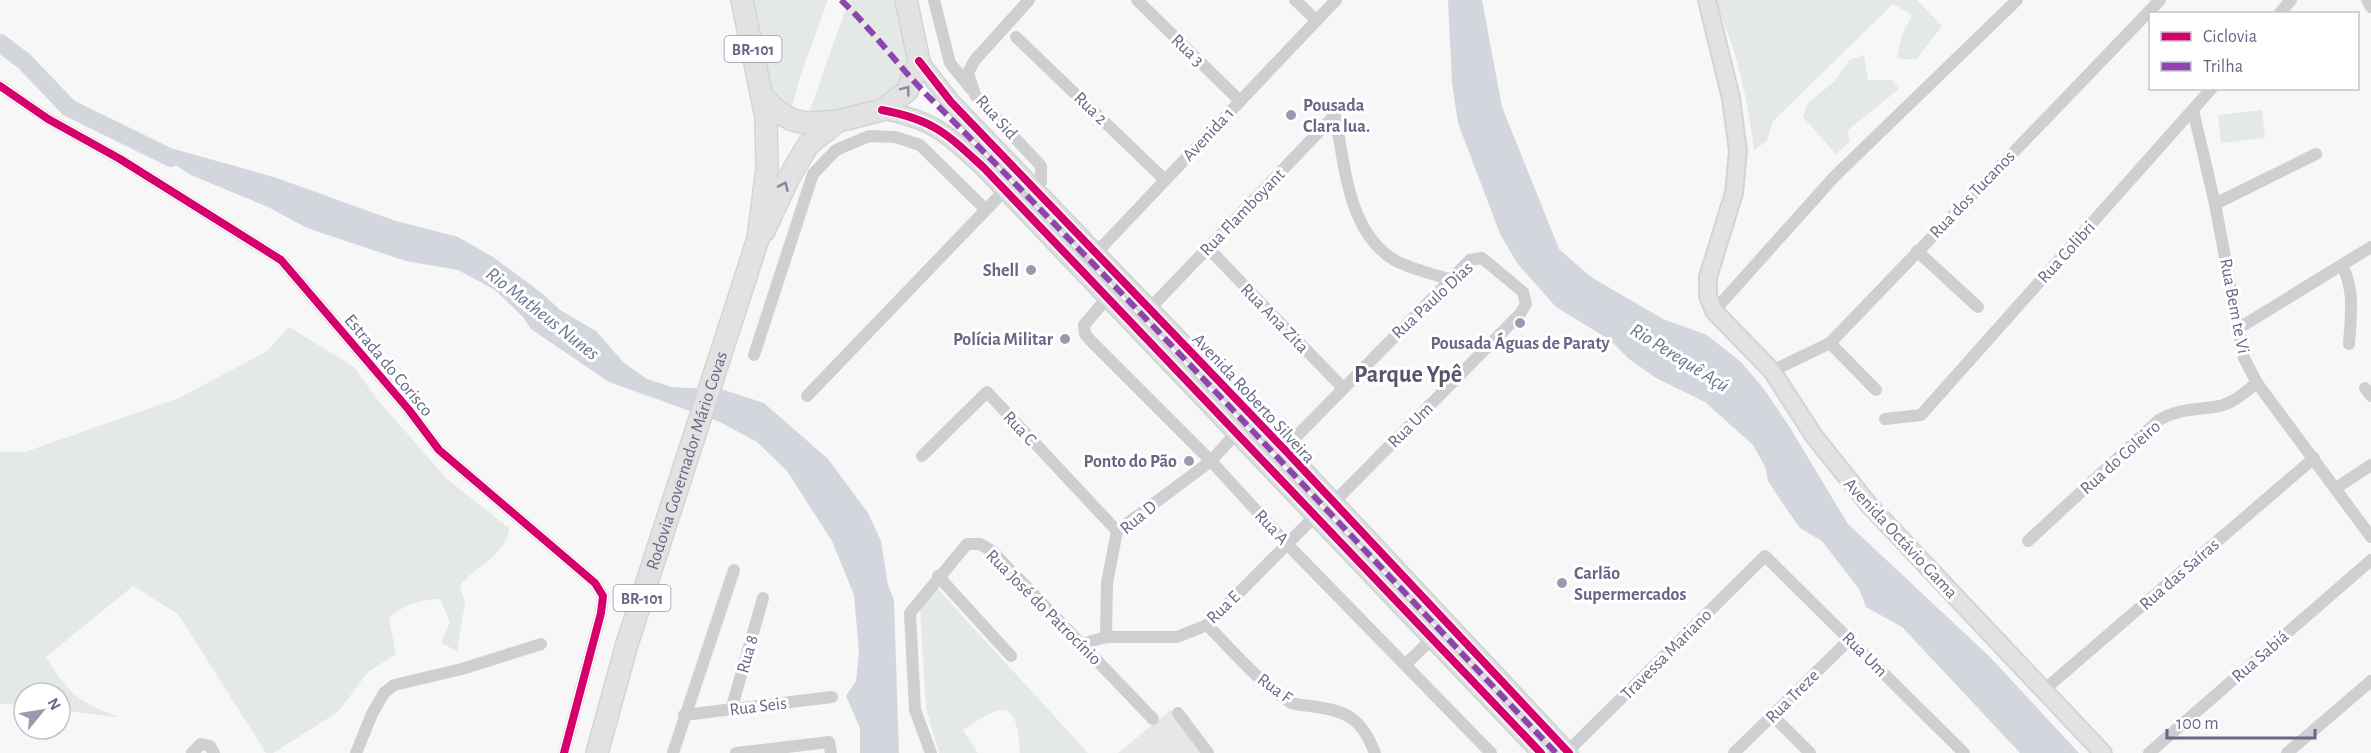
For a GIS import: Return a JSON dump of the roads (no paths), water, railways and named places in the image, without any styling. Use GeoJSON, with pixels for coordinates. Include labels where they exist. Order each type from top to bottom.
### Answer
{"type":"FeatureCollection","features":[{"type":"Feature","properties":{"kind":"highway","name":"Rodovia Governador Mário Covas"},"geometry":{"type":"LineString","coordinates":[[742,0],[764,98],[767,168],[759,239]]}},
{"type":"Feature","properties":{"kind":"highway"},"geometry":{"type":"LineString","coordinates":[[906,0],[919,61]]}},
{"type":"Feature","properties":{"kind":"highway","name":"Rodovia Governador Mário Covas"},"geometry":{"type":"LineString","coordinates":[[597,753],[615,682],[759,239],[799,157],[822,132],[838,121],[882,110],[907,91],[919,61]]}},
{"type":"Feature","properties":{"kind":"highway"},"geometry":{"type":"LineString","coordinates":[[764,98],[786,118],[813,123],[838,121]]}},
{"type":"Feature","properties":{"kind":"street"},"geometry":{"type":"LineString","coordinates":[[934,0],[950,63],[975,95]]}},
{"type":"Feature","properties":{"kind":"street","name":"Rua Sid"},"geometry":{"type":"LineString","coordinates":[[1029,0],[974,61],[968,73],[975,95],[1041,165],[1042,177],[1034,189]]}},
{"type":"Feature","properties":{"kind":"street","name":"Rua 3"},"geometry":{"type":"LineString","coordinates":[[1137,0],[1240,101]]}},
{"type":"Feature","properties":{"kind":"street"},"geometry":{"type":"LineString","coordinates":[[1295,0],[1316,20]]}},
{"type":"Feature","properties":{"kind":"street","name":"Avenida 1"},"geometry":{"type":"LineString","coordinates":[[1081,269],[1336,0]]}},
{"type":"Feature","properties":{"kind":"street"},"geometry":{"type":"LineString","coordinates":[[1707,0],[1731,98],[1737,151],[1734,193],[1708,277],[1708,296],[1714,311],[1835,176],[2016,0]]}},
{"type":"Feature","properties":{"kind":"street","name":"Rua dos Tucanos"},"geometry":{"type":"LineString","coordinates":[[1772,371],[1830,343],[2160,0]]}},
{"type":"Feature","properties":{"kind":"street"},"geometry":{"type":"LineString","coordinates":[[2280,12],[2290,0]]}},
{"type":"Feature","properties":{"kind":"street"},"geometry":{"type":"LineString","coordinates":[[2367,0],[2371,8]]}},
{"type":"Feature","properties":{"kind":"street","name":"Rua 2"},"geometry":{"type":"LineString","coordinates":[[1016,37],[1165,180]]}},
{"type":"Feature","properties":{"kind":"street","name":"Avenida Roberto Silveira"},"geometry":{"type":"LineString","coordinates":[[919,61],[951,102],[1284,449],[1447,624],[1562,753]]}},
{"type":"Feature","properties":{"kind":"street","name":"Estrada do Corisco"},"geometry":{"type":"LineString","coordinates":[[0,86],[48,119],[120,159],[281,260],[409,410],[439,450],[595,583],[603,596],[601,613],[564,753]]}},
{"type":"Feature","properties":{"kind":"street","name":"Rua Colibri"},"geometry":{"type":"LineString","coordinates":[[1885,419],[1921,415],[2210,90]]}},
{"type":"Feature","properties":{"kind":"street","name":"Avenida Roberto Silveira"},"geometry":{"type":"LineString","coordinates":[[882,110],[910,116],[944,131],[1005,190],[1541,753]]}},
{"type":"Feature","properties":{"kind":"street","name":"Rua Bem te Vi"},"geometry":{"type":"LineString","coordinates":[[2193,110],[2215,204],[2244,358],[2257,382],[2371,537]]}},
{"type":"Feature","properties":{"kind":"street","name":"Rua Flamboyant"},"geometry":{"type":"LineString","coordinates":[[1135,324],[1335,115],[1357,216],[1371,241],[1397,261],[1449,279]]}},
{"type":"Feature","properties":{"kind":"street"},"geometry":{"type":"LineString","coordinates":[[754,355],[813,174],[836,150],[869,136],[895,137],[920,145],[985,209]]}},
{"type":"Feature","properties":{"kind":"street"},"geometry":{"type":"LineString","coordinates":[[2215,204],[2316,154]]}},
{"type":"Feature","properties":{"kind":"street"},"geometry":{"type":"LineString","coordinates":[[1019,204],[1034,189]]}},
{"type":"Feature","properties":{"kind":"street"},"geometry":{"type":"LineString","coordinates":[[807,396],[1005,190]]}},
{"type":"Feature","properties":{"kind":"street"},"geometry":{"type":"LineString","coordinates":[[2239,328],[2371,247]]}},
{"type":"Feature","properties":{"kind":"street","name":"Rua Ana Zita"},"geometry":{"type":"LineString","coordinates":[[1208,248],[1343,388]]}},
{"type":"Feature","properties":{"kind":"street"},"geometry":{"type":"LineString","coordinates":[[1917,251],[1978,307]]}},
{"type":"Feature","properties":{"kind":"street","name":"Rua Paulo Dias"},"geometry":{"type":"LineString","coordinates":[[1284,449],[1470,260],[1482,258],[1523,292]]}},
{"type":"Feature","properties":{"kind":"street"},"geometry":{"type":"LineString","coordinates":[[2342,265],[2350,281],[2353,300],[2349,344]]}},
{"type":"Feature","properties":{"kind":"street","name":"Rua Um"},"geometry":{"type":"LineString","coordinates":[[1333,503],[1520,314],[1526,304],[1523,292]]}},
{"type":"Feature","properties":{"kind":"street","name":"Rua A"},"geometry":{"type":"LineString","coordinates":[[1108,297],[1084,326],[1085,334],[1211,460],[1286,543],[1491,753]]}},
{"type":"Feature","properties":{"kind":"street","name":"Avenida Octávio Gama"},"geometry":{"type":"LineString","coordinates":[[1714,311],[1772,371],[1840,472],[2103,753]]}},
{"type":"Feature","properties":{"kind":"street"},"geometry":{"type":"LineString","coordinates":[[1830,343],[1876,390]]}},
{"type":"Feature","properties":{"kind":"street","name":"Rua do Coleiro"},"geometry":{"type":"LineString","coordinates":[[2028,541],[2159,420],[2173,412],[2221,405],[2235,400],[2257,382]]}},
{"type":"Feature","properties":{"kind":"street","name":"Rua C"},"geometry":{"type":"LineString","coordinates":[[922,456],[987,392],[1117,531]]}},
{"type":"Feature","properties":{"kind":"street","name":"Rua D"},"geometry":{"type":"LineString","coordinates":[[1106,637],[1107,583],[1117,531],[1211,460],[1237,432]]}},
{"type":"Feature","properties":{"kind":"street","name":"Rua das Saíras"},"geometry":{"type":"LineString","coordinates":[[2044,689],[2314,458]]}},
{"type":"Feature","properties":{"kind":"street"},"geometry":{"type":"LineString","coordinates":[[2336,488],[2371,465]]}},
{"type":"Feature","properties":{"kind":"street"},"geometry":{"type":"LineString","coordinates":[[1315,516],[1322,507],[1333,503]]}},
{"type":"Feature","properties":{"kind":"street","name":"Rua E"},"geometry":{"type":"LineString","coordinates":[[1082,644],[1106,637],[1177,637],[1207,625],[1315,516]]}},
{"type":"Feature","properties":{"kind":"street"},"geometry":{"type":"LineString","coordinates":[[1334,536],[1345,534],[1348,530],[1347,518]]}},
{"type":"Feature","properties":{"kind":"street","name":"Rua José do Patrocínio"},"geometry":{"type":"LineString","coordinates":[[932,753],[915,710],[910,613],[938,576],[968,544],[980,544],[992,551],[1153,719]]}},
{"type":"Feature","properties":{"kind":"street","name":"Rua Um"},"geometry":{"type":"LineString","coordinates":[[1765,556],[1964,753]]}},
{"type":"Feature","properties":{"kind":"street","name":"Travessa Mariano"},"geometry":{"type":"LineString","coordinates":[[1562,753],[1765,556]]}},
{"type":"Feature","properties":{"kind":"street","name":"Rua Sabiá"},"geometry":{"type":"LineString","coordinates":[[2150,753],[2371,560]]}},
{"type":"Feature","properties":{"kind":"street"},"geometry":{"type":"LineString","coordinates":[[673,753],[734,570]]}},
{"type":"Feature","properties":{"kind":"street"},"geometry":{"type":"LineString","coordinates":[[938,576],[1011,656]]}},
{"type":"Feature","properties":{"kind":"street","name":"Rua 8"},"geometry":{"type":"LineString","coordinates":[[731,710],[763,598]]}},
{"type":"Feature","properties":{"kind":"street"},"geometry":{"type":"LineString","coordinates":[[1406,664],[1447,624]]}},
{"type":"Feature","properties":{"kind":"street","name":"Rua F"},"geometry":{"type":"LineString","coordinates":[[1207,625],[1269,688],[1292,703],[1339,710],[1354,718],[1365,731],[1375,753]]}},
{"type":"Feature","properties":{"kind":"street","name":"Rua Treze"},"geometry":{"type":"LineString","coordinates":[[1734,753],[1850,639]]}},
{"type":"Feature","properties":{"kind":"street"},"geometry":{"type":"LineString","coordinates":[[356,753],[372,714],[384,693],[394,685],[462,669],[541,644]]}},
{"type":"Feature","properties":{"kind":"street"},"geometry":{"type":"LineString","coordinates":[[2287,753],[2371,681]]}},
{"type":"Feature","properties":{"kind":"street","name":"Rua Seis"},"geometry":{"type":"LineString","coordinates":[[684,715],[832,697]]}},
{"type":"Feature","properties":{"kind":"street"},"geometry":{"type":"LineString","coordinates":[[1178,713],[1208,753]]}},
{"type":"Feature","properties":{"kind":"street"},"geometry":{"type":"LineString","coordinates":[[1773,716],[1810,753]]}},
{"type":"Feature","properties":{"kind":"street"},"geometry":{"type":"LineString","coordinates":[[736,753],[829,742],[831,753]]}},
{"type":"Feature","properties":{"kind":"street"},"geometry":{"type":"LineString","coordinates":[[192,753],[201,744],[210,746],[214,753]]}},
{"type":"Feature","properties":{"kind":"water","name":"Rio Perequê Açú"},"geometry":{"type":"Polygon","coordinates":[[[1448,0],[1482,0],[1502,107],[1559,249],[1591,277],[1663,319],[1707,335],[1741,362],[1764,389],[1789,426],[1848,524],[1990,657],[2079,753],[2020,753],[1902,627],[1866,607],[1859,589],[1822,541],[1800,528],[1783,504],[1768,481],[1765,467],[1753,445],[1705,402],[1656,378],[1629,359],[1610,340],[1556,307],[1517,263],[1500,234],[1458,123],[1452,83],[1448,0]]]}},
{"type":"Feature","properties":{"kind":"water"},"geometry":{"type":"Polygon","coordinates":[[[149,148],[174,149],[274,177],[396,221],[458,237],[493,257],[543,294],[560,310],[596,331],[624,363],[647,379],[672,387],[724,390],[764,403],[828,459],[868,513],[881,541],[888,585],[894,600],[899,753],[860,753],[860,728],[846,696],[856,681],[859,652],[854,595],[832,541],[787,471],[757,442],[718,421],[609,382],[531,329],[523,317],[495,290],[458,270],[406,261],[307,228],[268,207],[191,175],[149,148]]]}},
{"type":"Feature","properties":{"kind":"waterway","name":"Rio Matheus Nunes"},"geometry":{"type":"LineString","coordinates":[[0,43],[24,61],[69,108],[171,158]]}},
{"type":"Feature","properties":{"kind":"place","name":"Pousada Clara lua."},"geometry":{"type":"Point","coordinates":[1291,115]}},
{"type":"Feature","properties":{"kind":"place","name":"Shell"},"geometry":{"type":"Point","coordinates":[1031,270]}},
{"type":"Feature","properties":{"kind":"place","name":"Pousada Águas de Paraty"},"geometry":{"type":"Point","coordinates":[1520,323]}},
{"type":"Feature","properties":{"kind":"place","name":"Polícia Militar"},"geometry":{"type":"Point","coordinates":[1065,339]}},
{"type":"Feature","properties":{"kind":"place","name":"Ponto do Pão"},"geometry":{"type":"Point","coordinates":[1189,461]}},
{"type":"Feature","properties":{"kind":"place","name":"Carlão Supermercados"},"geometry":{"type":"Point","coordinates":[1562,583]}},
{"type":"Feature","properties":{"kind":"district","name":"Parque Ypê"},"geometry":{"type":"Point","coordinates":[1408,374]}}]}
